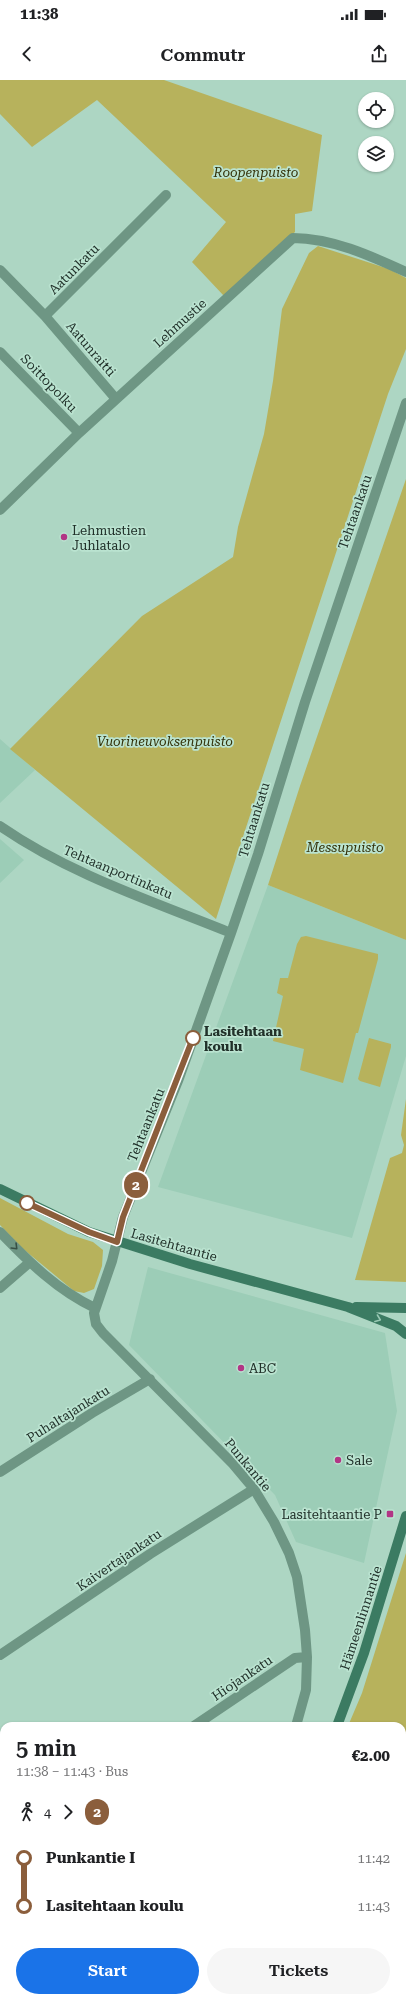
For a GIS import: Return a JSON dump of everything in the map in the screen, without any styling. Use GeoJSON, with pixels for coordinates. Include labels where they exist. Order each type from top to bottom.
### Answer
{"type":"FeatureCollection","features":[{"type":"Feature","properties":{"kind":"street","name":"Aatunkatu"},"geometry":{"type":"LineString","coordinates":[[45,316],[166,196]]}},
{"type":"Feature","properties":{"kind":"street","name":"Lehmustie"},"geometry":{"type":"LineString","coordinates":[[0,510],[79,433],[293,238],[313,238],[338,245],[406,272]]}},
{"type":"Feature","properties":{"kind":"street"},"geometry":{"type":"LineString","coordinates":[[0,270],[45,316]]}},
{"type":"Feature","properties":{"kind":"street","name":"Aatunraitti"},"geometry":{"type":"LineString","coordinates":[[45,316],[116,399]]}},
{"type":"Feature","properties":{"kind":"street","name":"Soittopolku"},"geometry":{"type":"LineString","coordinates":[[1,355],[79,433]]}},
{"type":"Feature","properties":{"kind":"street","name":"Tehtaankatu"},"geometry":{"type":"LineString","coordinates":[[117,1242],[123,1217],[178,1081],[258,854],[305,702],[406,403]]}},
{"type":"Feature","properties":{"kind":"street","name":"Tehtaanportinkatu"},"geometry":{"type":"LineString","coordinates":[[0,826],[36,850],[88,875],[133,895],[231,932]]}},
{"type":"Feature","properties":{"kind":"street","name":"Lasitehtaantie"},"geometry":{"type":"LineString","coordinates":[[0,1189],[82,1229],[117,1242],[190,1264],[348,1307],[396,1326],[406,1334]]}},
{"type":"Feature","properties":{"kind":"street"},"geometry":{"type":"LineString","coordinates":[[0,1232],[30,1262],[65,1292],[95,1308],[117,1242]]}},
{"type":"Feature","properties":{"kind":"street"},"geometry":{"type":"LineString","coordinates":[[0,1288],[30,1262]]}},
{"type":"Feature","properties":{"kind":"street","name":"Lasitehtaantie"},"geometry":{"type":"LineString","coordinates":[[348,1307],[406,1308]]}},
{"type":"Feature","properties":{"kind":"street","name":"Punkantie"},"geometry":{"type":"LineString","coordinates":[[95,1308],[94,1318],[103,1334],[234,1464],[254,1489],[274,1522],[289,1553],[297,1577],[307,1657],[306,1690],[297,1722]]}},
{"type":"Feature","properties":{"kind":"street","name":"Puhaltajankatu"},"geometry":{"type":"LineString","coordinates":[[0,1472],[92,1413],[150,1379]]}},
{"type":"Feature","properties":{"kind":"street","name":"Kaivertajankatu"},"geometry":{"type":"LineString","coordinates":[[0,1655],[150,1554],[254,1489]]}},
{"type":"Feature","properties":{"kind":"street","name":"Hämeenlinnantie"},"geometry":{"type":"LineString","coordinates":[[338,1722],[364,1653],[406,1516]]}},
{"type":"Feature","properties":{"kind":"street","name":"Hiojankatu"},"geometry":{"type":"LineString","coordinates":[[200,1722],[295,1658],[307,1657]]}},
{"type":"Feature","properties":{"kind":"shaded area"},"geometry":{"type":"Polygon","coordinates":[[[0,739],[35,770],[0,803],[0,739]]]}},
{"type":"Feature","properties":{"kind":"shaded area"},"geometry":{"type":"Polygon","coordinates":[[[0,839],[24,860],[0,883],[0,839]]]}},
{"type":"Feature","properties":{"kind":"shaded area","name":"Lasitehtaan koulu"},"geometry":{"type":"Polygon","coordinates":[[[268,885],[406,940],[406,1056],[352,1238],[158,1187],[268,885]]]}},
{"type":"Feature","properties":{"kind":"shaded area"},"geometry":{"type":"Polygon","coordinates":[[[148,1267],[385,1333],[397,1411],[364,1563],[296,1542],[275,1495],[129,1345],[148,1267]]]}},
{"type":"Feature","properties":{"kind":"green space","name":"Roopenpuisto"},"geometry":{"type":"Polygon","coordinates":[[[0,80],[164,80],[322,135],[312,211],[295,214],[295,232],[224,296],[192,262],[226,222],[97,100],[32,147],[0,114],[0,80]]]}},
{"type":"Feature","properties":{"kind":"green space","name":"Vuorineuvoksenpuisto"},"geometry":{"type":"Polygon","coordinates":[[[318,246],[389,269],[406,278],[406,349],[388,394],[216,919],[10,749],[142,616],[233,557],[238,527],[264,434],[273,381],[282,309],[309,253],[318,246]]]}},
{"type":"Feature","properties":{"kind":"green space","name":"Messupuisto"},"geometry":{"type":"Polygon","coordinates":[[[406,479],[406,940],[268,885],[300,786],[406,479]]]}},
{"type":"Feature","properties":{"kind":"green space"},"geometry":{"type":"Polygon","coordinates":[[[306,936],[378,954],[378,959],[358,1033],[356,1033],[343,1083],[300,1070],[304,1049],[273,1041],[283,996],[277,993],[280,978],[288,978],[297,944],[301,937],[306,936]]]}},
{"type":"Feature","properties":{"kind":"green space"},"geometry":{"type":"Polygon","coordinates":[[[369,1038],[391,1044],[380,1087],[358,1079],[369,1038]]]}},
{"type":"Feature","properties":{"kind":"green space"},"geometry":{"type":"Polygon","coordinates":[[[406,1099],[406,1282],[355,1280],[390,1158],[402,1153],[404,1145],[401,1135],[406,1099]]]}},
{"type":"Feature","properties":{"kind":"green space"},"geometry":{"type":"Polygon","coordinates":[[[0,1198],[68,1234],[93,1242],[103,1250],[102,1266],[94,1289],[84,1293],[74,1291],[22,1248],[0,1225],[0,1198]]]}},
{"type":"Feature","properties":{"kind":"green space"},"geometry":{"type":"Polygon","coordinates":[[[406,1553],[406,1722],[350,1722],[362,1693],[406,1553]]]}},
{"type":"Feature","properties":{"kind":"bus line","name":"2"},"geometry":{"type":"LineString","coordinates":[[27,1203],[89,1232],[117,1242],[123,1217],[178,1081],[193,1038]]}},
{"type":"Feature","properties":{"kind":"place","name":"Lehmustien Juhlatalo"},"geometry":{"type":"Point","coordinates":[64,537]}},
{"type":"Feature","properties":{"kind":"place","name":"Lasitehtaan koulu"},"geometry":{"type":"Point","coordinates":[193,1038]}},
{"type":"Feature","properties":{"kind":"place","name":"ABC"},"geometry":{"type":"Point","coordinates":[241,1368]}},
{"type":"Feature","properties":{"kind":"place","name":"Sale"},"geometry":{"type":"Point","coordinates":[338,1460]}},
{"type":"Feature","properties":{"kind":"place","name":"Lasitehtaantie P"},"geometry":{"type":"Point","coordinates":[390,1514]}}]}
